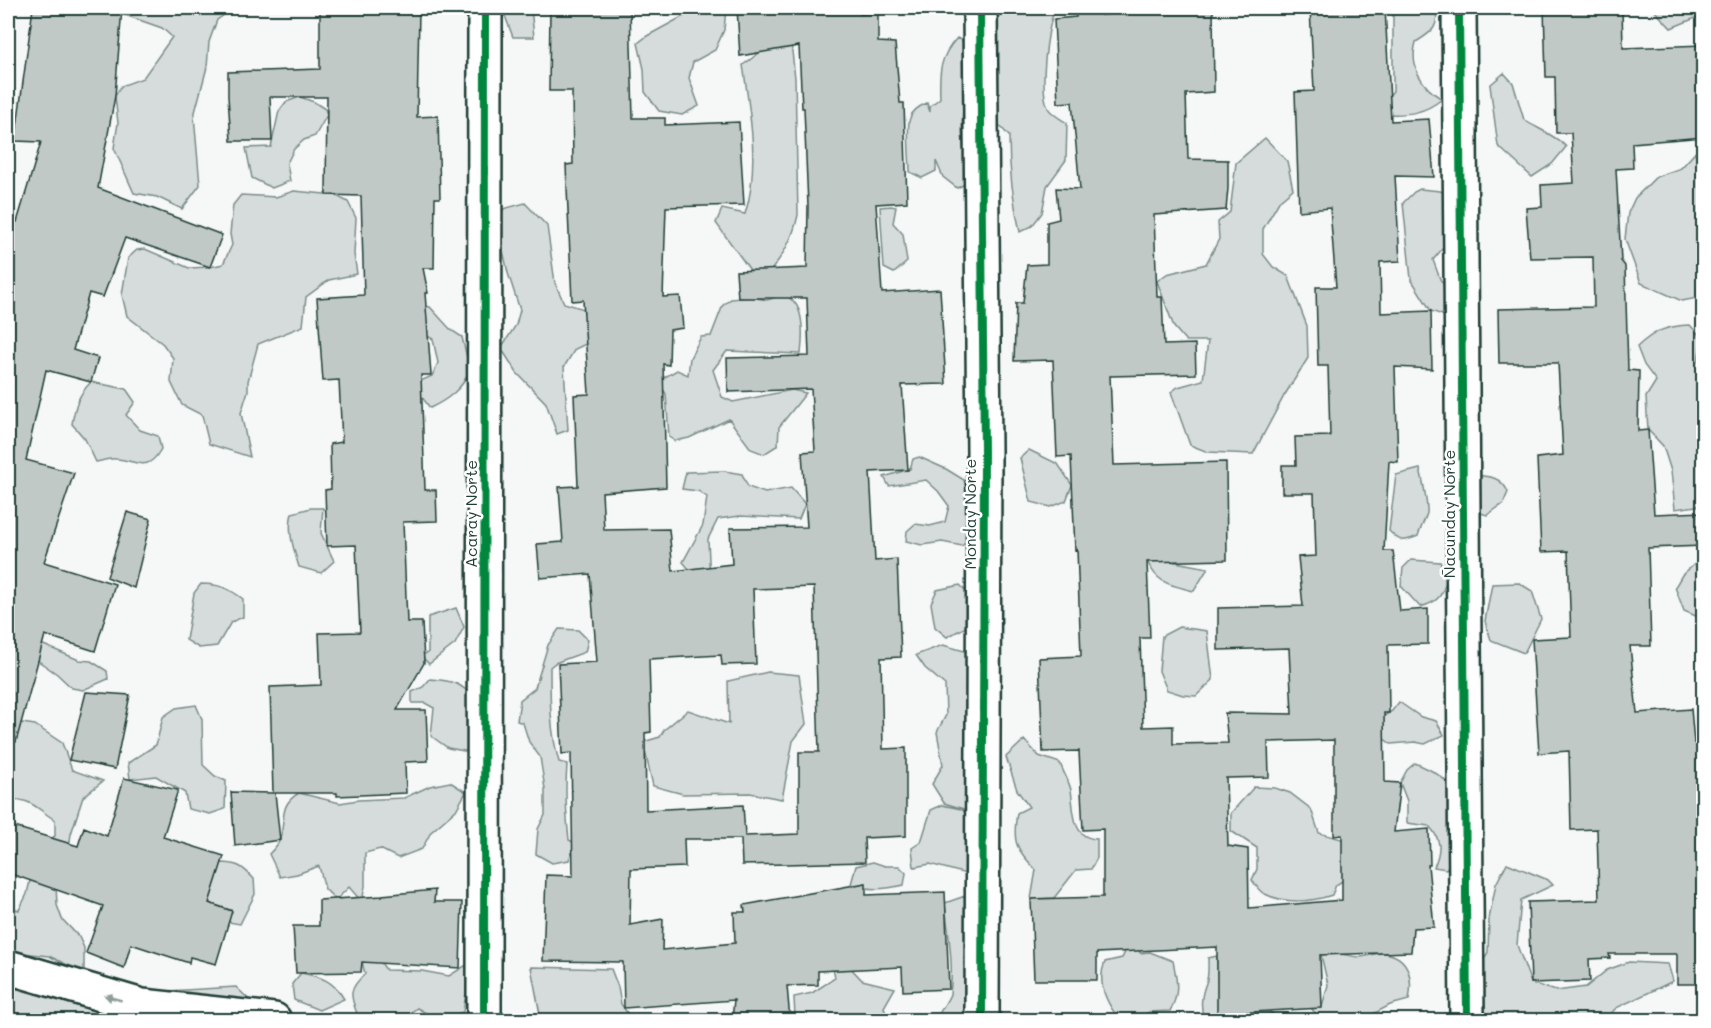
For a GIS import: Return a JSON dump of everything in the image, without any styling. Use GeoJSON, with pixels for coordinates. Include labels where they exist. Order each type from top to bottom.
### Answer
{"type":"FeatureCollection","features":[{"type":"Feature","properties":{"kind":"street","name":"Acaray Norte"},"geometry":{"type":"LineString","coordinates":[[484,8],[484,1020]]}},
{"type":"Feature","properties":{"kind":"street","name":"Monday Norte"},"geometry":{"type":"LineString","coordinates":[[980,8],[984,440],[982,1020]]}},
{"type":"Feature","properties":{"kind":"street","name":"Ñacunday Norte"},"geometry":{"type":"LineString","coordinates":[[1459,8],[1467,1020]]}},
{"type":"Feature","properties":{"kind":"street"},"geometry":{"type":"LineString","coordinates":[[8,967],[142,1006],[274,1020]]}},
{"type":"Feature","properties":{"kind":"shaded area"},"geometry":{"type":"Polygon","coordinates":[[[127,8],[234,8],[217,20],[209,42],[207,67],[194,116],[200,185],[182,209],[157,197],[134,193],[114,148],[118,123],[115,96],[121,86],[143,78],[172,37],[162,28],[125,15],[127,8]]]}},
{"type":"Feature","properties":{"kind":"shaded area"},"geometry":{"type":"Polygon","coordinates":[[[502,8],[531,8],[534,37],[513,37],[502,8]]]}},
{"type":"Feature","properties":{"kind":"shaded area"},"geometry":{"type":"Polygon","coordinates":[[[694,8],[726,8],[724,30],[715,50],[693,62],[689,78],[699,106],[682,115],[659,111],[645,92],[644,69],[638,43],[695,10],[694,8]]]}},
{"type":"Feature","properties":{"kind":"shaded area"},"geometry":{"type":"Polygon","coordinates":[[[994,8],[1061,8],[1054,11],[1049,32],[1044,88],[1048,108],[1067,123],[1066,160],[1047,186],[1042,213],[1032,226],[1020,232],[1012,185],[1009,136],[990,115],[994,8]]]}},
{"type":"Feature","properties":{"kind":"shaded area"},"geometry":{"type":"Polygon","coordinates":[[[1393,8],[1436,8],[1435,25],[1430,32],[1416,42],[1414,60],[1423,82],[1442,99],[1416,112],[1387,114],[1385,100],[1393,91],[1393,8]]]}},
{"type":"Feature","properties":{"kind":"shaded area"},"geometry":{"type":"Polygon","coordinates":[[[1652,8],[1701,8],[1698,17],[1671,28],[1652,8]]]}},
{"type":"Feature","properties":{"kind":"shaded area"},"geometry":{"type":"Polygon","coordinates":[[[790,34],[795,78],[798,215],[787,246],[769,273],[750,270],[716,223],[722,209],[745,214],[750,196],[752,140],[743,65],[771,44],[790,34]]]}},
{"type":"Feature","properties":{"kind":"shaded area"},"geometry":{"type":"Polygon","coordinates":[[[957,38],[968,44],[962,130],[969,182],[957,188],[943,177],[936,161],[936,171],[922,178],[910,172],[908,136],[910,118],[913,113],[927,103],[930,112],[930,106],[940,98],[941,66],[957,38]]]}},
{"type":"Feature","properties":{"kind":"shaded area"},"geometry":{"type":"Polygon","coordinates":[[[1504,73],[1513,83],[1524,120],[1566,147],[1552,164],[1532,177],[1498,146],[1490,85],[1504,73]]]}},
{"type":"Feature","properties":{"kind":"shaded area"},"geometry":{"type":"Polygon","coordinates":[[[300,97],[325,109],[327,115],[315,136],[304,140],[294,149],[287,163],[290,181],[272,188],[252,178],[246,148],[271,147],[279,111],[286,102],[300,97]]]}},
{"type":"Feature","properties":{"kind":"shaded area"},"geometry":{"type":"Polygon","coordinates":[[[1265,138],[1287,161],[1293,189],[1280,200],[1263,229],[1263,254],[1273,267],[1288,276],[1307,326],[1308,358],[1284,396],[1253,454],[1208,452],[1190,445],[1171,392],[1178,387],[1203,380],[1208,341],[1186,341],[1174,327],[1157,281],[1167,274],[1206,264],[1219,239],[1218,222],[1230,212],[1236,163],[1265,138]]]}},
{"type":"Feature","properties":{"kind":"shaded area"},"geometry":{"type":"Polygon","coordinates":[[[1703,144],[1703,297],[1682,301],[1641,283],[1625,239],[1628,213],[1635,198],[1656,177],[1681,168],[1703,144]]]}},
{"type":"Feature","properties":{"kind":"shaded area"},"geometry":{"type":"Polygon","coordinates":[[[1420,189],[1440,191],[1454,197],[1450,244],[1442,249],[1433,260],[1449,294],[1445,316],[1431,311],[1411,279],[1403,203],[1420,189]]]}},
{"type":"Feature","properties":{"kind":"shaded area"},"geometry":{"type":"Polygon","coordinates":[[[294,191],[335,195],[348,202],[356,218],[354,254],[357,274],[329,280],[306,297],[303,326],[258,344],[241,413],[250,457],[209,444],[202,415],[182,405],[171,382],[173,358],[163,344],[127,316],[122,295],[128,258],[137,250],[145,249],[189,268],[223,264],[232,245],[230,234],[233,205],[241,195],[276,197],[294,191]]]}},
{"type":"Feature","properties":{"kind":"shaded area"},"geometry":{"type":"Polygon","coordinates":[[[525,203],[547,226],[555,283],[564,303],[584,309],[590,342],[575,349],[564,367],[568,430],[557,434],[546,403],[517,373],[501,348],[516,325],[520,310],[508,273],[499,232],[503,209],[525,203]]]}},
{"type":"Feature","properties":{"kind":"shaded area"},"geometry":{"type":"Polygon","coordinates":[[[880,207],[896,207],[893,223],[903,234],[907,262],[894,273],[884,268],[880,207]]]}},
{"type":"Feature","properties":{"kind":"shaded area"},"geometry":{"type":"Polygon","coordinates":[[[781,296],[789,298],[799,310],[802,328],[801,354],[727,351],[713,370],[722,397],[733,402],[792,390],[806,393],[779,427],[778,445],[764,454],[751,449],[729,419],[689,438],[675,441],[669,437],[666,394],[658,381],[677,370],[688,375],[690,358],[701,337],[711,336],[723,305],[731,299],[751,297],[767,300],[781,296]]]}},
{"type":"Feature","properties":{"kind":"shaded area"},"geometry":{"type":"Polygon","coordinates":[[[418,305],[430,307],[451,330],[462,337],[468,363],[466,377],[459,388],[448,398],[430,408],[422,397],[416,394],[405,376],[423,380],[432,376],[438,363],[433,339],[427,336],[418,305]]]}},
{"type":"Feature","properties":{"kind":"shaded area"},"geometry":{"type":"Polygon","coordinates":[[[1690,325],[1702,338],[1698,361],[1704,364],[1703,505],[1675,509],[1671,471],[1663,446],[1648,430],[1646,397],[1656,381],[1644,365],[1637,347],[1661,330],[1690,325]]]}},
{"type":"Feature","properties":{"kind":"shaded area"},"geometry":{"type":"Polygon","coordinates":[[[91,382],[126,389],[135,402],[126,415],[140,430],[158,436],[161,449],[156,457],[141,464],[114,459],[96,462],[85,439],[72,424],[78,401],[91,382]]]}},
{"type":"Feature","properties":{"kind":"shaded area"},"geometry":{"type":"Polygon","coordinates":[[[1029,450],[1058,464],[1072,485],[1066,501],[1051,507],[1031,502],[1020,458],[1029,450]]]}},
{"type":"Feature","properties":{"kind":"shaded area"},"geometry":{"type":"Polygon","coordinates":[[[919,457],[964,480],[970,508],[971,536],[962,546],[942,542],[922,545],[906,541],[907,531],[915,524],[930,526],[945,522],[949,506],[926,480],[889,486],[884,477],[910,469],[913,459],[919,457]]]}},
{"type":"Feature","properties":{"kind":"shaded area"},"geometry":{"type":"Polygon","coordinates":[[[1420,469],[1427,513],[1418,536],[1402,540],[1389,531],[1396,475],[1420,469]]]}},
{"type":"Feature","properties":{"kind":"shaded area"},"geometry":{"type":"Polygon","coordinates":[[[724,471],[742,474],[748,487],[765,493],[791,488],[805,504],[799,519],[740,516],[718,519],[708,539],[710,582],[700,582],[683,562],[703,525],[707,497],[698,491],[682,489],[686,472],[724,471]]]}},
{"type":"Feature","properties":{"kind":"shaded area"},"geometry":{"type":"Polygon","coordinates":[[[1473,475],[1498,480],[1508,492],[1503,504],[1487,515],[1471,510],[1473,475]]]}},
{"type":"Feature","properties":{"kind":"shaded area"},"geometry":{"type":"Polygon","coordinates":[[[311,508],[323,508],[321,533],[334,561],[321,573],[299,567],[290,527],[292,513],[311,508]]]}},
{"type":"Feature","properties":{"kind":"shaded area"},"geometry":{"type":"Polygon","coordinates":[[[1161,557],[1208,568],[1194,591],[1166,583],[1156,575],[1147,561],[1161,557]]]}},
{"type":"Feature","properties":{"kind":"shaded area"},"geometry":{"type":"Polygon","coordinates":[[[1703,557],[1703,619],[1684,611],[1675,587],[1682,575],[1703,557]]]}},
{"type":"Feature","properties":{"kind":"shaded area"},"geometry":{"type":"Polygon","coordinates":[[[1411,560],[1440,562],[1448,575],[1440,596],[1432,603],[1420,607],[1401,586],[1403,568],[1411,560]]]}},
{"type":"Feature","properties":{"kind":"shaded area"},"geometry":{"type":"Polygon","coordinates":[[[1519,583],[1532,591],[1541,619],[1524,653],[1491,640],[1485,621],[1492,584],[1519,583]]]}},
{"type":"Feature","properties":{"kind":"shaded area"},"geometry":{"type":"Polygon","coordinates":[[[201,584],[223,587],[243,599],[243,617],[231,622],[217,646],[199,648],[186,640],[194,593],[201,584]]]}},
{"type":"Feature","properties":{"kind":"shaded area"},"geometry":{"type":"Polygon","coordinates":[[[960,585],[972,597],[968,626],[947,637],[935,627],[931,603],[937,590],[960,585]]]}},
{"type":"Feature","properties":{"kind":"shaded area"},"geometry":{"type":"Polygon","coordinates":[[[456,608],[464,627],[455,644],[429,664],[420,655],[428,653],[428,617],[456,608]]]}},
{"type":"Feature","properties":{"kind":"shaded area"},"geometry":{"type":"Polygon","coordinates":[[[1179,627],[1207,631],[1213,680],[1196,696],[1167,690],[1159,671],[1162,636],[1179,627]]]}},
{"type":"Feature","properties":{"kind":"shaded area"},"geometry":{"type":"Polygon","coordinates":[[[559,629],[578,630],[588,640],[585,652],[550,667],[552,727],[559,762],[567,764],[569,840],[575,843],[569,860],[552,863],[536,854],[538,829],[545,815],[545,789],[540,757],[529,742],[523,723],[517,721],[520,700],[535,688],[548,645],[559,629]]]}},
{"type":"Feature","properties":{"kind":"shaded area"},"geometry":{"type":"Polygon","coordinates":[[[34,641],[79,660],[91,661],[107,671],[108,679],[83,690],[72,688],[37,660],[34,641]]]}},
{"type":"Feature","properties":{"kind":"shaded area"},"geometry":{"type":"Polygon","coordinates":[[[943,645],[968,652],[967,810],[944,803],[932,784],[943,765],[937,732],[946,715],[945,685],[925,668],[916,655],[943,645]]]}},
{"type":"Feature","properties":{"kind":"shaded area"},"geometry":{"type":"Polygon","coordinates":[[[768,672],[799,675],[806,724],[793,741],[782,799],[750,793],[683,794],[653,786],[643,742],[660,737],[664,730],[688,710],[729,724],[728,681],[768,672]]]}},
{"type":"Feature","properties":{"kind":"shaded area"},"geometry":{"type":"Polygon","coordinates":[[[430,679],[455,683],[475,699],[470,752],[448,748],[431,736],[434,708],[425,703],[412,703],[412,692],[423,687],[430,679]]]}},
{"type":"Feature","properties":{"kind":"shaded area"},"geometry":{"type":"Polygon","coordinates":[[[1399,702],[1421,717],[1436,721],[1444,735],[1425,744],[1415,742],[1391,744],[1383,738],[1381,718],[1392,711],[1399,702]]]}},
{"type":"Feature","properties":{"kind":"shaded area"},"geometry":{"type":"Polygon","coordinates":[[[196,705],[202,719],[203,765],[215,776],[226,781],[225,809],[210,814],[188,809],[185,793],[156,776],[130,779],[128,763],[156,745],[163,717],[176,708],[196,705]]]}},
{"type":"Feature","properties":{"kind":"shaded area"},"geometry":{"type":"Polygon","coordinates":[[[22,723],[35,725],[62,743],[72,770],[103,781],[83,797],[71,834],[68,854],[56,886],[57,905],[62,919],[79,937],[84,948],[84,973],[49,956],[8,949],[8,907],[19,910],[27,894],[32,872],[44,843],[55,836],[55,820],[28,802],[8,800],[8,734],[13,725],[22,723]]]}},
{"type":"Feature","properties":{"kind":"shaded area"},"geometry":{"type":"Polygon","coordinates":[[[1024,740],[1039,756],[1060,763],[1071,790],[1078,828],[1082,834],[1097,839],[1097,858],[1091,869],[1076,870],[1054,898],[1031,899],[1036,870],[1017,845],[1015,832],[1017,813],[1029,807],[1017,790],[1006,757],[1024,740]]]}},
{"type":"Feature","properties":{"kind":"shaded area"},"geometry":{"type":"Polygon","coordinates":[[[1415,763],[1445,780],[1453,794],[1455,846],[1454,854],[1446,869],[1434,867],[1439,845],[1429,826],[1407,823],[1407,801],[1400,783],[1407,770],[1415,763]]]}},
{"type":"Feature","properties":{"kind":"shaded area"},"geometry":{"type":"Polygon","coordinates":[[[450,782],[466,792],[456,810],[431,832],[422,849],[398,858],[380,849],[365,853],[365,886],[362,902],[349,887],[336,900],[325,889],[319,866],[280,877],[269,854],[279,841],[285,808],[299,793],[340,803],[404,798],[430,786],[450,782]]]}},
{"type":"Feature","properties":{"kind":"shaded area"},"geometry":{"type":"Polygon","coordinates":[[[1254,787],[1275,788],[1290,793],[1311,809],[1319,833],[1345,840],[1353,874],[1336,885],[1332,895],[1290,901],[1263,893],[1252,880],[1257,869],[1257,848],[1231,831],[1231,813],[1254,787]]]}},
{"type":"Feature","properties":{"kind":"shaded area"},"geometry":{"type":"Polygon","coordinates":[[[942,805],[961,809],[975,820],[975,869],[966,874],[930,864],[914,867],[912,848],[921,842],[931,810],[942,805]]]}},
{"type":"Feature","properties":{"kind":"shaded area"},"geometry":{"type":"Polygon","coordinates":[[[873,862],[885,866],[899,866],[906,873],[904,885],[877,889],[851,884],[856,866],[873,862]]]}},
{"type":"Feature","properties":{"kind":"shaded area"},"geometry":{"type":"Polygon","coordinates":[[[221,863],[240,867],[254,879],[255,894],[240,924],[228,922],[231,910],[209,903],[221,863]]]}},
{"type":"Feature","properties":{"kind":"shaded area"},"geometry":{"type":"Polygon","coordinates":[[[1507,863],[1548,880],[1553,885],[1521,900],[1517,945],[1531,983],[1556,991],[1586,987],[1607,970],[1629,962],[1668,964],[1673,981],[1616,1008],[1605,1020],[1568,1020],[1551,1016],[1506,1022],[1497,1020],[1484,1012],[1477,973],[1488,952],[1489,919],[1496,884],[1507,863]]]}},
{"type":"Feature","properties":{"kind":"shaded area"},"geometry":{"type":"Polygon","coordinates":[[[965,896],[971,939],[966,999],[963,1013],[950,1020],[944,1020],[939,1014],[950,994],[951,972],[945,903],[965,896]]]}},
{"type":"Feature","properties":{"kind":"shaded area"},"geometry":{"type":"Polygon","coordinates":[[[1338,942],[1341,954],[1360,957],[1384,953],[1399,959],[1408,970],[1410,977],[1409,1000],[1390,1005],[1362,1020],[1321,1020],[1311,1008],[1322,1007],[1328,985],[1319,946],[1338,942]]]}},
{"type":"Feature","properties":{"kind":"shaded area"},"geometry":{"type":"Polygon","coordinates":[[[1137,943],[1140,953],[1150,952],[1173,961],[1176,981],[1175,999],[1170,1011],[1149,1012],[1136,1020],[1120,1020],[1104,993],[1103,970],[1105,962],[1122,958],[1126,950],[1137,943]]]}},
{"type":"Feature","properties":{"kind":"shaded area"},"geometry":{"type":"Polygon","coordinates":[[[828,944],[862,980],[895,988],[884,1007],[887,1020],[791,1020],[795,1017],[794,997],[812,993],[835,978],[828,944]]]}},
{"type":"Feature","properties":{"kind":"shaded area"},"geometry":{"type":"Polygon","coordinates":[[[367,947],[381,948],[382,964],[386,970],[422,971],[449,976],[468,964],[469,973],[463,1012],[438,1020],[417,1008],[401,1020],[378,1015],[359,1019],[352,995],[355,985],[365,974],[362,962],[367,947]]]}},
{"type":"Feature","properties":{"kind":"shaded area"},"geometry":{"type":"Polygon","coordinates":[[[1217,956],[1218,1014],[1268,1011],[1273,1014],[1274,1020],[1204,1020],[1202,1001],[1208,977],[1208,958],[1217,956]]]}},
{"type":"Feature","properties":{"kind":"shaded area"},"geometry":{"type":"Polygon","coordinates":[[[8,962],[116,994],[236,987],[270,1020],[8,1020],[8,962]]]}},
{"type":"Feature","properties":{"kind":"shaded area"},"geometry":{"type":"Polygon","coordinates":[[[531,967],[611,969],[621,1004],[632,1020],[541,1020],[531,967]]]}},
{"type":"Feature","properties":{"kind":"shaded area"},"geometry":{"type":"Polygon","coordinates":[[[301,973],[331,983],[344,999],[319,1010],[294,1000],[292,984],[301,973]]]}},
{"type":"Feature","properties":{"kind":"building"},"geometry":{"type":"Polygon","coordinates":[[[33,8],[122,8],[115,96],[98,188],[222,235],[210,267],[125,238],[103,297],[89,293],[73,350],[98,358],[91,382],[46,370],[26,460],[74,473],[44,562],[115,584],[95,651],[45,635],[16,742],[8,741],[8,219],[17,222],[41,142],[15,141],[33,8]]]}},
{"type":"Feature","properties":{"kind":"building"},"geometry":{"type":"Polygon","coordinates":[[[550,8],[630,8],[633,118],[665,118],[665,125],[739,122],[744,205],[666,207],[663,297],[680,296],[683,328],[670,330],[669,365],[663,364],[666,487],[602,492],[604,530],[669,529],[673,571],[732,564],[730,528],[807,527],[802,452],[815,451],[811,389],[728,392],[727,358],[809,356],[807,298],[738,298],[736,271],[807,268],[808,206],[799,46],[740,56],[737,8],[858,8],[860,14],[878,13],[878,42],[895,43],[900,103],[904,103],[907,202],[876,204],[882,293],[940,289],[946,384],[902,385],[908,470],[870,472],[875,561],[897,559],[901,657],[881,658],[883,749],[906,748],[906,836],[864,838],[865,862],[742,865],[741,839],[684,839],[685,867],[631,869],[630,925],[663,919],[662,950],[735,943],[734,912],[745,912],[744,905],[866,883],[866,895],[945,892],[949,989],[903,991],[902,967],[818,971],[818,985],[787,986],[790,1020],[732,1020],[734,1000],[624,1008],[623,962],[543,961],[546,875],[573,876],[571,753],[562,754],[558,664],[597,662],[590,574],[540,578],[537,544],[563,542],[559,487],[578,486],[574,395],[589,394],[583,300],[572,301],[566,165],[573,164],[572,91],[549,91],[550,8]],[[814,587],[753,589],[756,664],[722,665],[721,655],[649,659],[651,732],[645,733],[646,810],[743,805],[745,836],[799,834],[799,752],[819,752],[814,587]]]}},
{"type":"Feature","properties":{"kind":"building"},"geometry":{"type":"Polygon","coordinates":[[[1075,8],[1100,8],[1101,15],[1213,8],[1214,92],[1186,94],[1188,159],[1228,160],[1226,210],[1154,215],[1157,297],[1162,297],[1164,345],[1195,344],[1196,374],[1110,376],[1114,465],[1226,462],[1227,560],[1147,562],[1150,638],[1140,638],[1143,727],[1173,726],[1173,744],[1228,743],[1225,713],[1292,714],[1289,648],[1218,650],[1218,608],[1303,606],[1298,557],[1316,556],[1314,493],[1282,493],[1282,465],[1296,465],[1295,437],[1330,436],[1328,366],[1318,366],[1316,287],[1336,287],[1330,208],[1299,211],[1295,92],[1314,91],[1310,8],[1385,8],[1391,121],[1429,119],[1434,177],[1395,176],[1400,261],[1380,262],[1381,313],[1431,311],[1432,369],[1395,367],[1398,462],[1389,461],[1384,551],[1393,551],[1400,611],[1428,609],[1428,644],[1388,645],[1389,713],[1384,713],[1385,782],[1400,783],[1394,832],[1429,829],[1430,865],[1428,865],[1434,927],[1413,928],[1411,952],[1320,955],[1322,1008],[1217,1014],[1217,947],[1097,953],[1097,980],[1034,980],[1031,899],[1103,897],[1103,829],[1083,830],[1079,751],[1043,752],[1039,658],[1081,656],[1071,456],[1057,457],[1053,360],[1014,361],[1016,303],[1023,303],[1027,265],[1047,264],[1047,222],[1059,219],[1056,188],[1080,189],[1072,102],[1058,103],[1054,19],[1076,17],[1075,8]],[[1334,740],[1268,742],[1269,777],[1226,778],[1228,846],[1248,849],[1249,908],[1342,900],[1342,835],[1334,836],[1334,740]]]}},
{"type":"Feature","properties":{"kind":"building"},"geometry":{"type":"Polygon","coordinates":[[[1544,8],[1622,8],[1623,48],[1704,45],[1704,137],[1632,143],[1633,168],[1616,169],[1621,261],[1625,266],[1628,370],[1639,371],[1638,431],[1648,430],[1654,514],[1704,512],[1704,546],[1648,548],[1651,646],[1630,646],[1637,713],[1691,709],[1694,743],[1704,741],[1704,984],[1677,984],[1677,954],[1609,954],[1610,958],[1589,959],[1590,981],[1531,983],[1528,902],[1599,900],[1597,829],[1571,830],[1569,751],[1539,753],[1532,639],[1571,637],[1568,551],[1541,552],[1537,458],[1563,455],[1558,363],[1499,363],[1498,309],[1594,307],[1593,257],[1530,258],[1526,208],[1542,207],[1541,185],[1574,183],[1571,133],[1556,133],[1555,77],[1546,77],[1544,8]]]}},
{"type":"Feature","properties":{"kind":"building"},"geometry":{"type":"Polygon","coordinates":[[[320,10],[419,10],[417,117],[438,116],[440,198],[435,198],[434,268],[423,268],[428,293],[425,293],[431,375],[421,375],[425,490],[436,490],[437,521],[403,522],[407,622],[422,622],[424,663],[397,710],[426,710],[428,761],[405,762],[406,793],[337,796],[337,793],[275,793],[280,840],[235,846],[231,792],[273,793],[270,687],[321,685],[319,633],[360,632],[356,545],[327,546],[325,490],[331,489],[330,444],[342,442],[339,380],[323,381],[317,298],[364,295],[361,196],[326,195],[327,97],[270,97],[272,141],[231,141],[228,96],[228,72],[320,69],[320,10]]]}},
{"type":"Feature","properties":{"kind":"building"},"geometry":{"type":"Polygon","coordinates":[[[127,512],[151,519],[134,588],[107,577],[127,512]]]}},
{"type":"Feature","properties":{"kind":"building"},"geometry":{"type":"Polygon","coordinates":[[[86,692],[130,695],[115,769],[69,760],[86,692]]]}},
{"type":"Feature","properties":{"kind":"building"},"geometry":{"type":"Polygon","coordinates":[[[124,778],[178,790],[163,837],[224,856],[209,903],[232,911],[216,964],[190,957],[189,963],[131,944],[124,968],[86,953],[103,906],[8,873],[8,825],[78,846],[84,827],[107,836],[124,778]]]}},
{"type":"Feature","properties":{"kind":"building"},"geometry":{"type":"Polygon","coordinates":[[[435,890],[434,902],[462,902],[460,968],[362,962],[361,972],[296,973],[293,926],[319,926],[319,900],[435,890]]]}},
{"type":"Feature","properties":{"kind":"cycle path"},"geometry":{"type":"LineString","coordinates":[[484,1020],[485,8]]}},
{"type":"Feature","properties":{"kind":"cycle path"},"geometry":{"type":"LineString","coordinates":[[980,8],[984,452],[982,1020]]}},
{"type":"Feature","properties":{"kind":"cycle path"},"geometry":{"type":"LineString","coordinates":[[1459,8],[1467,1020]]}}]}
